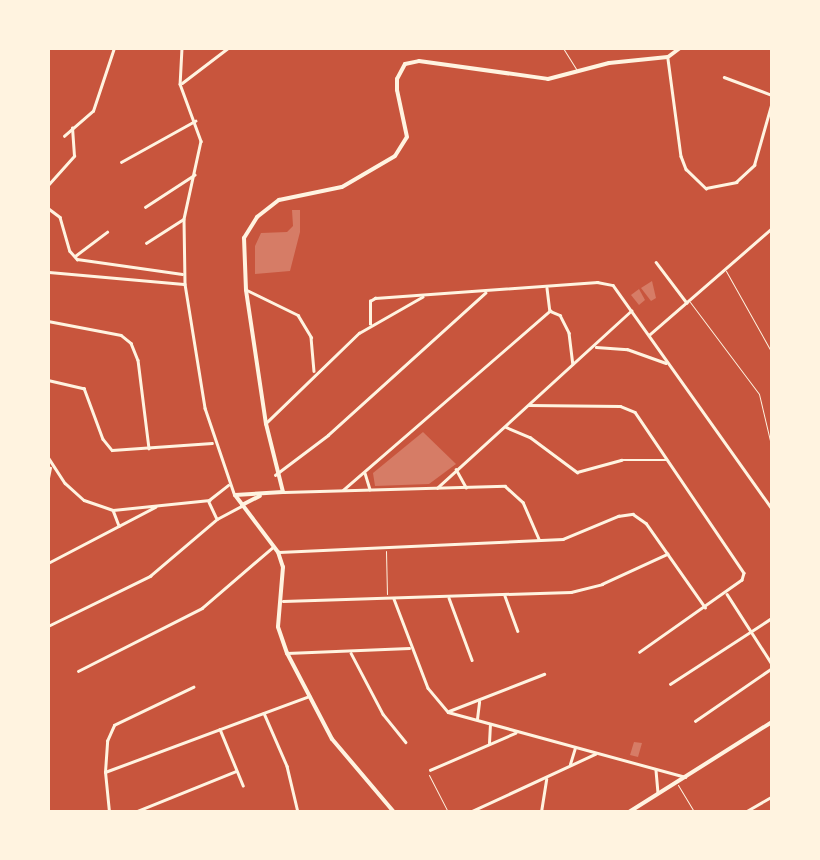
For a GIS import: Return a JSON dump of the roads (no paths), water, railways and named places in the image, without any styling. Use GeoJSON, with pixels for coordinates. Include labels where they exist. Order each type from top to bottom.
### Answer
{"type":"FeatureCollection","features":[{"type":"Feature","properties":{"kind":"street"},"geometry":{"type":"LineString","coordinates":[[64,136],[94,110],[114,48]]}},
{"type":"Feature","properties":{"kind":"street"},"geometry":{"type":"LineString","coordinates":[[182,48],[180,84],[197,120],[201,140],[184,219],[184,284],[213,443],[229,485],[278,552],[283,567],[278,627],[287,653],[340,751],[394,812]]}},
{"type":"Feature","properties":{"kind":"street"},"geometry":{"type":"LineString","coordinates":[[180,84],[228,48]]}},
{"type":"Feature","properties":{"kind":"street"},"geometry":{"type":"LineString","coordinates":[[282,492],[266,424],[246,290],[243,244],[257,217],[292,196],[358,180],[380,168],[402,146],[406,129],[397,79],[405,64],[419,61],[548,79],[621,61],[668,57],[680,48]]}},
{"type":"Feature","properties":{"kind":"street"},"geometry":{"type":"LineString","coordinates":[[668,57],[681,156],[696,181],[706,188],[736,182],[754,165],[772,102]]}},
{"type":"Feature","properties":{"kind":"street"},"geometry":{"type":"LineString","coordinates":[[724,77],[772,94]]}},
{"type":"Feature","properties":{"kind":"street"},"geometry":{"type":"LineString","coordinates":[[121,162],[197,120]]}},
{"type":"Feature","properties":{"kind":"street"},"geometry":{"type":"LineString","coordinates":[[48,186],[74,156],[72,127]]}},
{"type":"Feature","properties":{"kind":"street"},"geometry":{"type":"LineString","coordinates":[[145,207],[195,174]]}},
{"type":"Feature","properties":{"kind":"street"},"geometry":{"type":"LineString","coordinates":[[48,208],[60,217],[74,256]]}},
{"type":"Feature","properties":{"kind":"street"},"geometry":{"type":"LineString","coordinates":[[146,243],[184,219]]}},
{"type":"Feature","properties":{"kind":"street"},"geometry":{"type":"LineString","coordinates":[[648,336],[772,228]]}},
{"type":"Feature","properties":{"kind":"street"},"geometry":{"type":"LineString","coordinates":[[74,256],[107,232]]}},
{"type":"Feature","properties":{"kind":"street"},"geometry":{"type":"LineString","coordinates":[[74,256],[184,275]]}},
{"type":"Feature","properties":{"kind":"street"},"geometry":{"type":"LineString","coordinates":[[656,262],[688,302]]}},
{"type":"Feature","properties":{"kind":"street"},"geometry":{"type":"LineString","coordinates":[[49,272],[184,284]]}},
{"type":"Feature","properties":{"kind":"street"},"geometry":{"type":"LineString","coordinates":[[370,324],[370,301],[375,298],[606,283],[618,289],[772,509]]}},
{"type":"Feature","properties":{"kind":"street"},"geometry":{"type":"LineString","coordinates":[[547,287],[550,311],[565,322],[573,364]]}},
{"type":"Feature","properties":{"kind":"street"},"geometry":{"type":"LineString","coordinates":[[246,290],[269,297],[298,316],[310,336],[314,372]]}},
{"type":"Feature","properties":{"kind":"street"},"geometry":{"type":"LineString","coordinates":[[273,493],[276,476],[328,435],[486,292]]}},
{"type":"Feature","properties":{"kind":"street"},"geometry":{"type":"LineString","coordinates":[[266,424],[314,372],[370,324],[424,296]]}},
{"type":"Feature","properties":{"kind":"street"},"geometry":{"type":"LineString","coordinates":[[437,488],[632,310]]}},
{"type":"Feature","properties":{"kind":"street"},"geometry":{"type":"LineString","coordinates":[[343,490],[550,311]]}},
{"type":"Feature","properties":{"kind":"street"},"geometry":{"type":"LineString","coordinates":[[48,321],[121,335],[131,343],[138,360],[149,450]]}},
{"type":"Feature","properties":{"kind":"street"},"geometry":{"type":"LineString","coordinates":[[595,346],[627,349],[667,363]]}},
{"type":"Feature","properties":{"kind":"street"},"geometry":{"type":"LineString","coordinates":[[48,380],[84,388],[102,439],[112,450],[213,443]]}},
{"type":"Feature","properties":{"kind":"street"},"geometry":{"type":"LineString","coordinates":[[529,405],[629,408],[744,572],[742,580],[727,592],[640,652]]}},
{"type":"Feature","properties":{"kind":"street"},"geometry":{"type":"LineString","coordinates":[[503,426],[530,437],[576,472],[621,460],[668,460]]}},
{"type":"Feature","properties":{"kind":"street"},"geometry":{"type":"LineString","coordinates":[[48,458],[48,478]]}},
{"type":"Feature","properties":{"kind":"street"},"geometry":{"type":"LineString","coordinates":[[50,466],[84,500],[113,510],[208,500],[229,485]]}},
{"type":"Feature","properties":{"kind":"street"},"geometry":{"type":"LineString","coordinates":[[456,469],[468,488]]}},
{"type":"Feature","properties":{"kind":"street"},"geometry":{"type":"LineString","coordinates":[[365,473],[371,490]]}},
{"type":"Feature","properties":{"kind":"street"},"geometry":{"type":"LineString","coordinates":[[235,495],[512,489],[523,502],[539,540]]}},
{"type":"Feature","properties":{"kind":"street"},"geometry":{"type":"LineString","coordinates":[[48,626],[150,576],[217,519],[263,494]]}},
{"type":"Feature","properties":{"kind":"street"},"geometry":{"type":"LineString","coordinates":[[208,500],[217,519]]}},
{"type":"Feature","properties":{"kind":"street"},"geometry":{"type":"LineString","coordinates":[[48,563],[156,506]]}},
{"type":"Feature","properties":{"kind":"street"},"geometry":{"type":"LineString","coordinates":[[113,510],[118,527]]}},
{"type":"Feature","properties":{"kind":"street"},"geometry":{"type":"LineString","coordinates":[[278,552],[563,539],[618,516],[633,514],[646,523],[705,607]]}},
{"type":"Feature","properties":{"kind":"street"},"geometry":{"type":"LineString","coordinates":[[78,671],[202,608],[272,546]]}},
{"type":"Feature","properties":{"kind":"street"},"geometry":{"type":"LineString","coordinates":[[281,601],[586,590],[668,554]]}},
{"type":"Feature","properties":{"kind":"street"},"geometry":{"type":"LineString","coordinates":[[695,721],[772,666],[727,592]]}},
{"type":"Feature","properties":{"kind":"street"},"geometry":{"type":"LineString","coordinates":[[505,595],[518,631]]}},
{"type":"Feature","properties":{"kind":"street"},"geometry":{"type":"LineString","coordinates":[[448,596],[472,660]]}},
{"type":"Feature","properties":{"kind":"street"},"geometry":{"type":"LineString","coordinates":[[393,598],[428,688],[448,712],[686,778]]}},
{"type":"Feature","properties":{"kind":"street"},"geometry":{"type":"LineString","coordinates":[[670,684],[770,619]]}},
{"type":"Feature","properties":{"kind":"street"},"geometry":{"type":"LineString","coordinates":[[287,653],[411,648]]}},
{"type":"Feature","properties":{"kind":"street"},"geometry":{"type":"LineString","coordinates":[[350,651],[383,714],[406,742]]}},
{"type":"Feature","properties":{"kind":"street"},"geometry":{"type":"LineString","coordinates":[[448,712],[544,674]]}},
{"type":"Feature","properties":{"kind":"street"},"geometry":{"type":"LineString","coordinates":[[109,812],[104,772],[106,741],[114,725],[192,687]]}},
{"type":"Feature","properties":{"kind":"street"},"geometry":{"type":"LineString","coordinates":[[104,772],[309,696]]}},
{"type":"Feature","properties":{"kind":"street"},"geometry":{"type":"LineString","coordinates":[[477,720],[479,701]]}},
{"type":"Feature","properties":{"kind":"street"},"geometry":{"type":"LineString","coordinates":[[264,711],[287,766],[298,812]]}},
{"type":"Feature","properties":{"kind":"street"},"geometry":{"type":"LineString","coordinates":[[629,812],[772,722]]}},
{"type":"Feature","properties":{"kind":"street"},"geometry":{"type":"LineString","coordinates":[[487,746],[490,725]]}},
{"type":"Feature","properties":{"kind":"street"},"geometry":{"type":"LineString","coordinates":[[220,728],[243,785]]}},
{"type":"Feature","properties":{"kind":"street"},"geometry":{"type":"LineString","coordinates":[[430,770],[516,732]]}},
{"type":"Feature","properties":{"kind":"street"},"geometry":{"type":"LineString","coordinates":[[570,766],[575,746]]}},
{"type":"Feature","properties":{"kind":"street"},"geometry":{"type":"LineString","coordinates":[[470,812],[598,752]]}},
{"type":"Feature","properties":{"kind":"street"},"geometry":{"type":"LineString","coordinates":[[656,769],[658,794]]}},
{"type":"Feature","properties":{"kind":"street"},"geometry":{"type":"LineString","coordinates":[[135,812],[236,771]]}},
{"type":"Feature","properties":{"kind":"street"},"geometry":{"type":"LineString","coordinates":[[541,812],[546,778]]}},
{"type":"Feature","properties":{"kind":"street"},"geometry":{"type":"LineString","coordinates":[[745,812],[771,797]]}},
{"type":"Feature","properties":{"kind":"street"},"geometry":{"type":"LineString","coordinates":[[485,812],[486,805]]}},
{"type":"Feature","properties":{"kind":"lane"},"geometry":{"type":"LineString","coordinates":[[562,48],[578,72]]}},
{"type":"Feature","properties":{"kind":"lane"},"geometry":{"type":"LineString","coordinates":[[726,271],[772,353]]}},
{"type":"Feature","properties":{"kind":"lane"},"geometry":{"type":"LineString","coordinates":[[688,302],[759,394],[772,449]]}},
{"type":"Feature","properties":{"kind":"lane"},"geometry":{"type":"LineString","coordinates":[[386,545],[387,597]]}},
{"type":"Feature","properties":{"kind":"lane"},"geometry":{"type":"LineString","coordinates":[[677,783],[694,812]]}}]}
